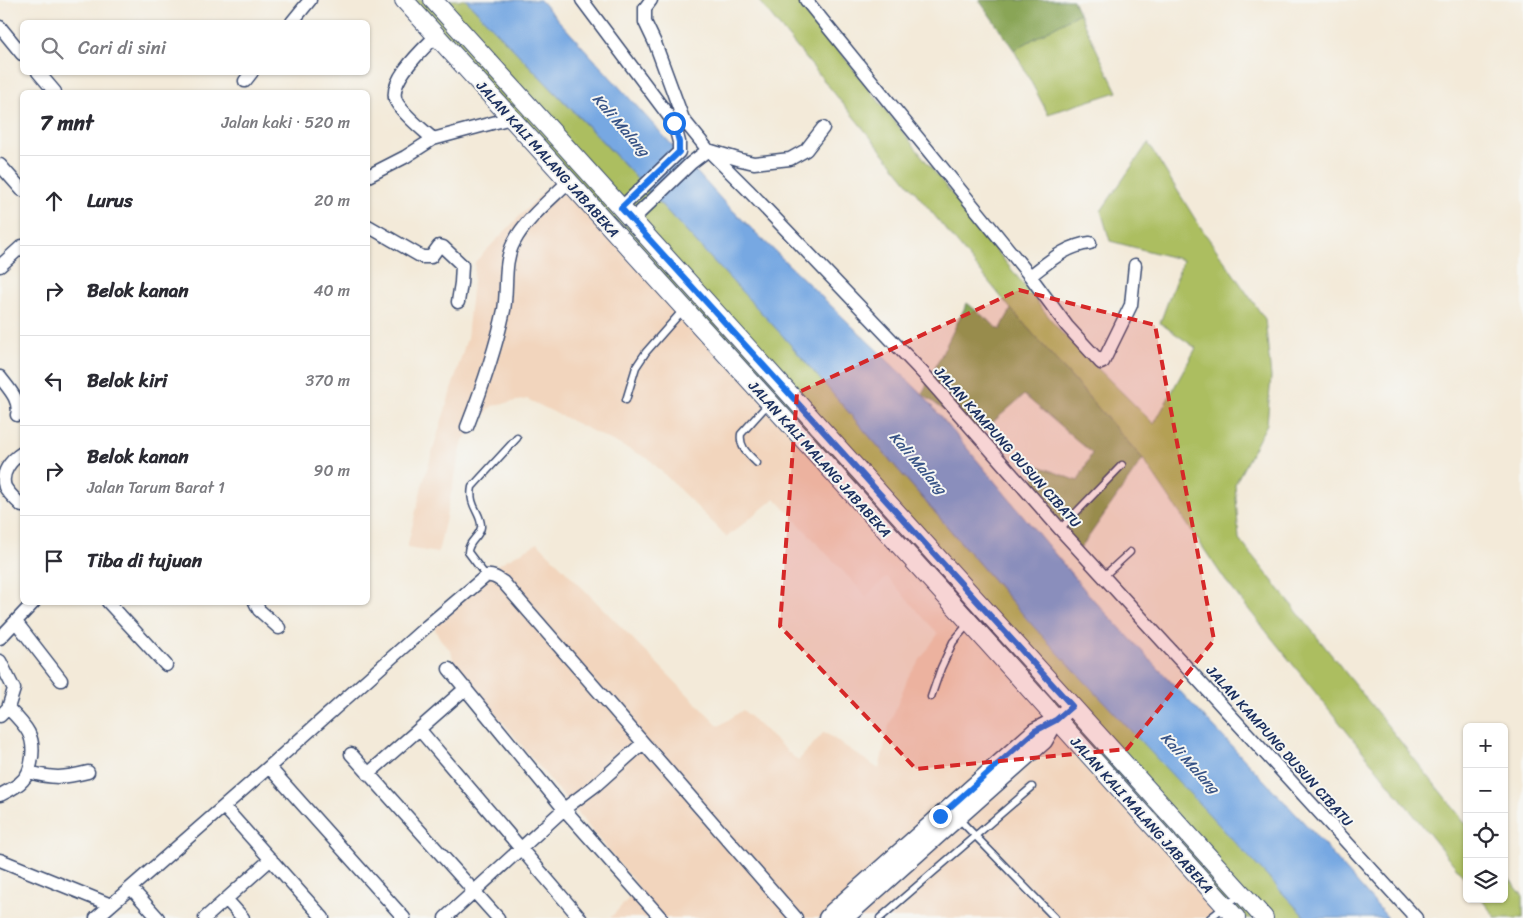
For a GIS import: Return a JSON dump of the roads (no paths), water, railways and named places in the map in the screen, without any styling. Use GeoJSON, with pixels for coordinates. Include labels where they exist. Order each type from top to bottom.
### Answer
{"type":"FeatureCollection","features":[{"type":"Feature","properties":{"kind":"main road"},"geometry":{"type":"LineString","coordinates":[[409,6],[428,0]]}},
{"type":"Feature","properties":{"kind":"main road","name":"JALAN KALI MALANG JABABEKA"},"geometry":{"type":"LineString","coordinates":[[433,0],[632,213],[1264,918]]}},
{"type":"Feature","properties":{"kind":"main road","name":"JALAN KALI MALANG JABABEKA"},"geometry":{"type":"LineString","coordinates":[[409,6],[1230,912]]}},
{"type":"Feature","properties":{"kind":"street"},"geometry":{"type":"LineString","coordinates":[[294,20],[310,0]]}},
{"type":"Feature","properties":{"kind":"street","name":"JALAN KAMPUNG DUSUN CIBATU"},"geometry":{"type":"LineString","coordinates":[[582,0],[678,121],[748,190],[923,373],[1060,529],[1416,918]]}},
{"type":"Feature","properties":{"kind":"street"},"geometry":{"type":"LineString","coordinates":[[632,213],[638,191],[679,152],[678,121],[655,44],[645,22],[645,8],[650,0]]}},
{"type":"Feature","properties":{"kind":"street"},"geometry":{"type":"LineString","coordinates":[[806,0],[1030,276],[1067,326],[1101,363],[1104,362],[1131,305],[1134,265]]}},
{"type":"Feature","properties":{"kind":"street"},"geometry":{"type":"LineString","coordinates":[[0,27],[20,52]]}},
{"type":"Feature","properties":{"kind":"street"},"geometry":{"type":"LineString","coordinates":[[433,139],[397,102],[394,92],[398,82],[412,61],[436,36]]}},
{"type":"Feature","properties":{"kind":"street"},"geometry":{"type":"LineString","coordinates":[[41,75],[53,90]]}},
{"type":"Feature","properties":{"kind":"street"},"geometry":{"type":"LineString","coordinates":[[370,175],[405,157],[433,139],[511,118]]}},
{"type":"Feature","properties":{"kind":"street"},"geometry":{"type":"LineString","coordinates":[[632,213],[708,150],[754,162],[790,159],[806,150],[823,128]]}},
{"type":"Feature","properties":{"kind":"street"},"geometry":{"type":"LineString","coordinates":[[2,171],[20,188]]}},
{"type":"Feature","properties":{"kind":"street"},"geometry":{"type":"LineString","coordinates":[[467,427],[482,388],[504,309],[508,260],[514,242],[522,229],[568,182]]}},
{"type":"Feature","properties":{"kind":"street"},"geometry":{"type":"LineString","coordinates":[[370,227],[422,257],[431,257],[439,246],[443,247],[462,265],[458,302]]}},
{"type":"Feature","properties":{"kind":"street"},"geometry":{"type":"LineString","coordinates":[[1030,276],[1055,256],[1070,247],[1090,242]]}},
{"type":"Feature","properties":{"kind":"street"},"geometry":{"type":"LineString","coordinates":[[0,266],[20,248]]}},
{"type":"Feature","properties":{"kind":"street"},"geometry":{"type":"LineString","coordinates":[[0,377],[15,398],[18,406],[17,415]]}},
{"type":"Feature","properties":{"kind":"street"},"geometry":{"type":"LineString","coordinates":[[20,454],[5,469],[2,481],[20,504]]}},
{"type":"Feature","properties":{"kind":"street"},"geometry":{"type":"LineString","coordinates":[[96,918],[270,767],[426,627],[486,576],[495,576],[503,582],[796,918]]}},
{"type":"Feature","properties":{"kind":"street"},"geometry":{"type":"LineString","coordinates":[[0,638],[31,605]]}},
{"type":"Feature","properties":{"kind":"street"},"geometry":{"type":"LineString","coordinates":[[111,605],[166,665]]}},
{"type":"Feature","properties":{"kind":"street"},"geometry":{"type":"LineString","coordinates":[[256,605],[259,610],[279,628]]}},
{"type":"Feature","properties":{"kind":"street"},"geometry":{"type":"LineString","coordinates":[[16,622],[61,680]]}},
{"type":"Feature","properties":{"kind":"street"},"geometry":{"type":"LineString","coordinates":[[0,662],[14,689],[4,712],[23,723],[32,737],[33,756],[29,772],[19,785],[0,795]]}},
{"type":"Feature","properties":{"kind":"street"},"geometry":{"type":"LineString","coordinates":[[449,669],[564,808],[661,918]]}},
{"type":"Feature","properties":{"kind":"street"},"geometry":{"type":"LineString","coordinates":[[368,774],[466,688]]}},
{"type":"Feature","properties":{"kind":"street"},"geometry":{"type":"LineString","coordinates":[[827,918],[1035,731],[1056,720],[1072,706]]}},
{"type":"Feature","properties":{"kind":"street"},"geometry":{"type":"LineString","coordinates":[[845,918],[1044,741],[1056,720]]}},
{"type":"Feature","properties":{"kind":"street"},"geometry":{"type":"LineString","coordinates":[[419,729],[580,918]]}},
{"type":"Feature","properties":{"kind":"street"},"geometry":{"type":"LineString","coordinates":[[445,918],[521,850],[564,808],[596,785],[642,743]]}},
{"type":"Feature","properties":{"kind":"street"},"geometry":{"type":"LineString","coordinates":[[351,754],[498,918]]}},
{"type":"Feature","properties":{"kind":"street"},"geometry":{"type":"LineString","coordinates":[[270,767],[404,918]]}},
{"type":"Feature","properties":{"kind":"street"},"geometry":{"type":"LineString","coordinates":[[29,772],[51,778],[66,778],[88,772]]}},
{"type":"Feature","properties":{"kind":"street"},"geometry":{"type":"LineString","coordinates":[[224,807],[323,918]]}},
{"type":"Feature","properties":{"kind":"street"},"geometry":{"type":"LineString","coordinates":[[205,918],[271,859]]}},
{"type":"Feature","properties":{"kind":"street"},"geometry":{"type":"LineString","coordinates":[[0,860],[111,906]]}},
{"type":"Feature","properties":{"kind":"street"},"geometry":{"type":"LineString","coordinates":[[131,888],[158,918]]}},
{"type":"Feature","properties":{"kind":"street"},"geometry":{"type":"LineString","coordinates":[[226,900],[243,918]]}},
{"type":"Feature","properties":{"kind":"lane"},"geometry":{"type":"LineString","coordinates":[[626,400],[636,367],[646,352],[683,309]]}},
{"type":"Feature","properties":{"kind":"lane"},"geometry":{"type":"LineString","coordinates":[[757,463],[744,450],[740,441],[741,434],[769,403]]}},
{"type":"Feature","properties":{"kind":"lane"},"geometry":{"type":"LineString","coordinates":[[486,576],[468,552],[468,547],[478,535],[481,526],[472,505],[472,487],[517,438]]}},
{"type":"Feature","properties":{"kind":"lane"},"geometry":{"type":"LineString","coordinates":[[1060,529],[1122,465]]}},
{"type":"Feature","properties":{"kind":"lane"},"geometry":{"type":"LineString","coordinates":[[1104,576],[1130,552]]}},
{"type":"Feature","properties":{"kind":"lane"},"geometry":{"type":"LineString","coordinates":[[931,697],[953,642],[970,623]]}},
{"type":"Feature","properties":{"kind":"lane"},"geometry":{"type":"LineString","coordinates":[[880,918],[1032,787]]}},
{"type":"Feature","properties":{"kind":"lane"},"geometry":{"type":"LineString","coordinates":[[958,818],[1055,918]]}},
{"type":"Feature","properties":{"kind":"lane"},"geometry":{"type":"LineString","coordinates":[[1210,918],[1230,912],[1242,893]]}},
{"type":"Feature","properties":{"kind":"water","name":"Kali Malang"},"geometry":{"type":"Polygon","coordinates":[[[466,0],[540,0],[722,200],[922,394],[1089,595],[1310,829],[1388,918],[1306,918],[1033,626],[783,336],[608,147],[466,0]]]}}]}
